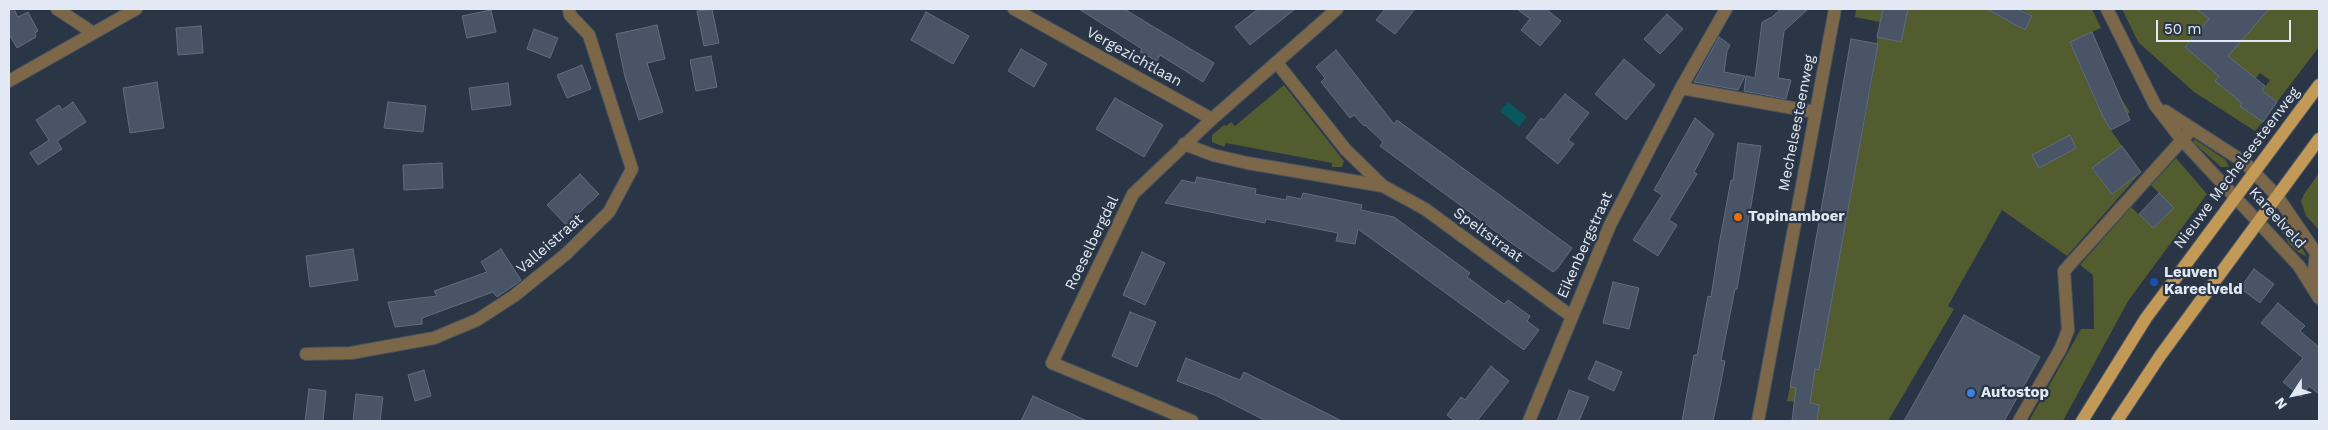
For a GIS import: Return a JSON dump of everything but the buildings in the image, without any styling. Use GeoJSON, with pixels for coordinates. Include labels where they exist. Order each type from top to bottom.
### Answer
{"type":"FeatureCollection","features":[{"type":"Feature","properties":{"kind":"main road","name":"Nieuwe Mechelsesteenweg"},"geometry":{"type":"LineString","coordinates":[[2082,421],[2146,318],[2319,85]]}},
{"type":"Feature","properties":{"kind":"main road"},"geometry":{"type":"LineString","coordinates":[[2117,421],[2160,356],[2319,139]]}},
{"type":"Feature","properties":{"kind":"street"},"geometry":{"type":"LineString","coordinates":[[57,9],[92,32]]}},
{"type":"Feature","properties":{"kind":"street"},"geometry":{"type":"LineString","coordinates":[[9,81],[92,32],[136,9]]}},
{"type":"Feature","properties":{"kind":"street","name":"Valleistraat"},"geometry":{"type":"LineString","coordinates":[[306,354],[351,352],[434,338],[477,320],[514,296],[566,254],[609,212],[632,169],[589,35],[570,12],[556,9]]}},
{"type":"Feature","properties":{"kind":"street","name":"Vergezichtlaan"},"geometry":{"type":"LineString","coordinates":[[1014,9],[1212,119]]}},
{"type":"Feature","properties":{"kind":"street","name":"Roeselbergdal"},"geometry":{"type":"LineString","coordinates":[[1192,421],[1052,363],[1133,194],[1184,144],[1337,9]]}},
{"type":"Feature","properties":{"kind":"street","name":"Eikenbergstraat"},"geometry":{"type":"LineString","coordinates":[[1529,421],[1610,225],[1681,88],[1726,9]]}},
{"type":"Feature","properties":{"kind":"street","name":"Mechelsesteenweg"},"geometry":{"type":"LineString","coordinates":[[1758,421],[1835,9]]}},
{"type":"Feature","properties":{"kind":"street","name":"Kareelveld"},"geometry":{"type":"LineString","coordinates":[[2107,9],[2155,105],[2182,140],[2316,283]]}},
{"type":"Feature","properties":{"kind":"street","name":"Speltstraat"},"geometry":{"type":"LineString","coordinates":[[1277,63],[1346,150],[1383,186],[1425,209],[1571,316]]}},
{"type":"Feature","properties":{"kind":"street"},"geometry":{"type":"LineString","coordinates":[[1681,88],[1815,112]]}},
{"type":"Feature","properties":{"kind":"street","name":"Kareelveld"},"geometry":{"type":"LineString","coordinates":[[2155,105],[2244,162],[2277,196],[2316,253],[2316,283],[2319,298]]}},
{"type":"Feature","properties":{"kind":"street"},"geometry":{"type":"LineString","coordinates":[[2019,421],[2061,348],[2068,330],[2064,271],[2192,129]]}},
{"type":"Feature","properties":{"kind":"street","name":"Speltstraat"},"geometry":{"type":"LineString","coordinates":[[1184,144],[1213,155],[1247,163],[1383,186]]}},
{"type":"Feature","properties":{"kind":"shaded area"},"geometry":{"type":"Polygon","coordinates":[[[1856,9],[1883,9],[1880,22],[1855,17],[1856,9]]]}},
{"type":"Feature","properties":{"kind":"shaded area"},"geometry":{"type":"Polygon","coordinates":[[[1908,9],[1991,9],[1990,11],[2025,30],[2032,16],[2021,9],[2092,9],[2101,28],[2070,42],[2098,107],[2120,97],[2130,112],[2108,126],[2122,146],[2092,169],[2112,194],[2141,172],[2067,256],[2002,210],[1948,306],[1954,309],[1888,421],[1817,421],[1819,405],[1787,401],[1790,387],[1812,390],[1815,369],[1819,370],[1876,58],[1877,37],[1901,42],[1908,9]]]}},
{"type":"Feature","properties":{"kind":"shaded area"},"geometry":{"type":"Polygon","coordinates":[[[2122,9],[2198,9],[2209,19],[2185,47],[2205,64],[2227,39],[2236,46],[2269,9],[2319,9],[2319,47],[2277,102],[2262,91],[2270,80],[2260,73],[2256,78],[2240,106],[2263,122],[2255,131],[2194,92],[2138,42],[2122,9]]]}},
{"type":"Feature","properties":{"kind":"shaded area"},"geometry":{"type":"Polygon","coordinates":[[[1284,85],[1344,161],[1342,167],[1332,167],[1332,163],[1226,143],[1224,147],[1212,142],[1212,135],[1224,125],[1226,126],[1231,122],[1235,126],[1284,85]]]}},
{"type":"Feature","properties":{"kind":"shaded area"},"geometry":{"type":"Polygon","coordinates":[[[1508,102],[1527,117],[1519,127],[1500,111],[1508,102]]]}},
{"type":"Feature","properties":{"kind":"shaded area"},"geometry":{"type":"Polygon","coordinates":[[[2194,139],[2226,160],[2229,167],[2221,167],[2193,142],[2194,139]]]}},
{"type":"Feature","properties":{"kind":"shaded area"},"geometry":{"type":"Polygon","coordinates":[[[2176,158],[2207,194],[2128,301],[2063,421],[2029,421],[2081,329],[2094,329],[2093,275],[2080,265],[2131,207],[2153,228],[2174,208],[2151,185],[2176,158]]]}},
{"type":"Feature","properties":{"kind":"shaded area"},"geometry":{"type":"Polygon","coordinates":[[[2319,173],[2319,230],[2306,216],[2301,201],[2319,173]]]}},
{"type":"Feature","properties":{"kind":"shaded area"},"geometry":{"type":"Polygon","coordinates":[[[2280,223],[2294,233],[2307,257],[2289,244],[2280,223]]]}},
{"type":"Feature","properties":{"kind":"place","name":"Topinamboer"},"geometry":{"type":"Point","coordinates":[1738,217]}},
{"type":"Feature","properties":{"kind":"place","name":"Leuven Kareelveld"},"geometry":{"type":"Point","coordinates":[2154,282]}},
{"type":"Feature","properties":{"kind":"place","name":"Autostop"},"geometry":{"type":"Point","coordinates":[1971,393]}}]}
